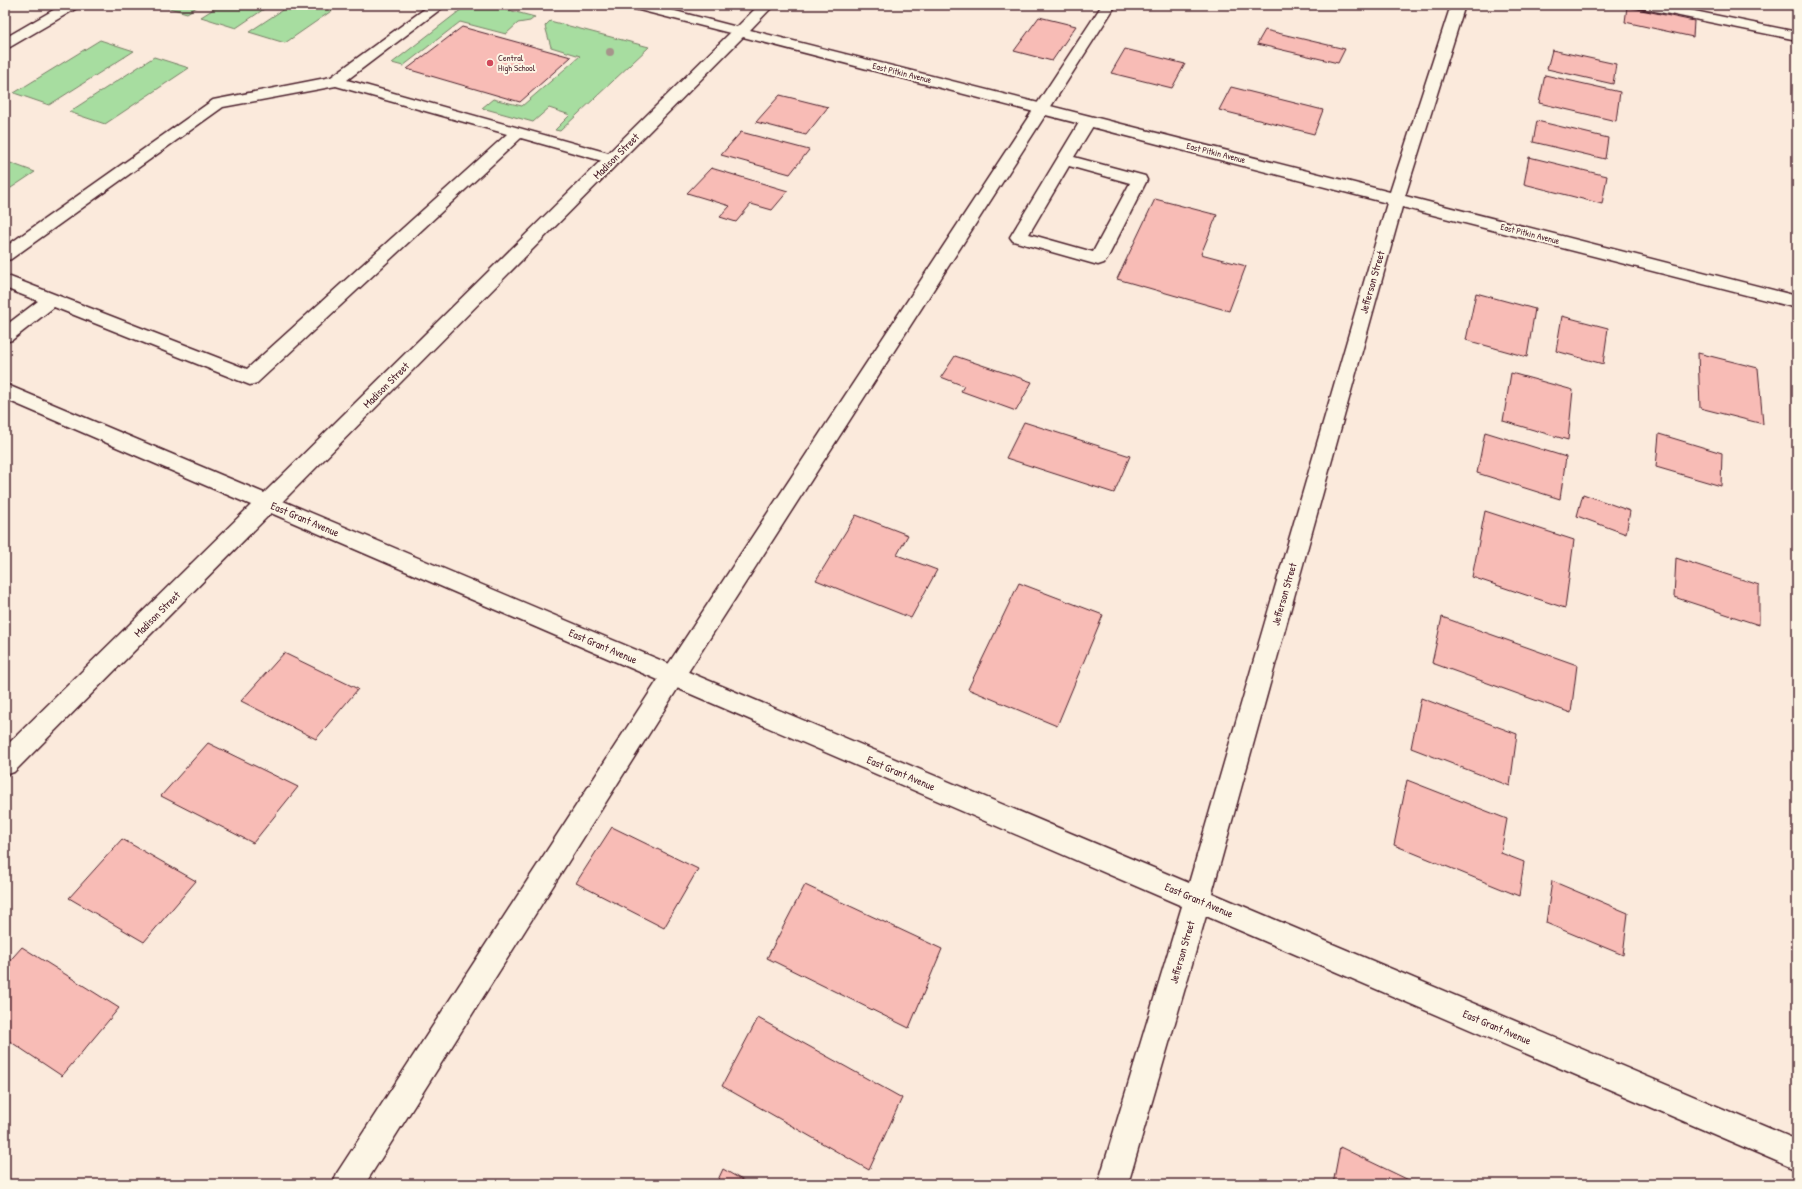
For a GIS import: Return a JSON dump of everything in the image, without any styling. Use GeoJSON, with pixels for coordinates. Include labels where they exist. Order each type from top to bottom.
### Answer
{"type":"FeatureCollection","features":[{"type":"Feature","properties":{"kind":"street"},"geometry":{"type":"LineString","coordinates":[[5,44],[72,5]]}},
{"type":"Feature","properties":{"kind":"street"},"geometry":{"type":"LineString","coordinates":[[5,255],[218,103],[336,81],[439,5]]}},
{"type":"Feature","properties":{"kind":"street","name":"East Pitkin Avenue"},"geometry":{"type":"LineString","coordinates":[[636,5],[1797,302]]}},
{"type":"Feature","properties":{"kind":"street","name":"Madison Street"},"geometry":{"type":"LineString","coordinates":[[5,764],[767,5]]}},
{"type":"Feature","properties":{"kind":"street"},"geometry":{"type":"LineString","coordinates":[[348,1184],[674,676],[1109,5]]}},
{"type":"Feature","properties":{"kind":"street","name":"Jefferson Street"},"geometry":{"type":"LineString","coordinates":[[1113,1184],[1197,900],[1396,200],[1458,5]]}},
{"type":"Feature","properties":{"kind":"street"},"geometry":{"type":"LineString","coordinates":[[1646,5],[1797,36]]}},
{"type":"Feature","properties":{"kind":"street"},"geometry":{"type":"LineString","coordinates":[[336,81],[613,159]]}},
{"type":"Feature","properties":{"kind":"street"},"geometry":{"type":"LineString","coordinates":[[1065,160],[1139,180],[1098,259],[1019,237],[1088,121]]}},
{"type":"Feature","properties":{"kind":"street"},"geometry":{"type":"LineString","coordinates":[[5,281],[250,378],[519,132]]}},
{"type":"Feature","properties":{"kind":"street"},"geometry":{"type":"LineString","coordinates":[[5,335],[52,300]]}},
{"type":"Feature","properties":{"kind":"street","name":"East Grant Avenue"},"geometry":{"type":"LineString","coordinates":[[5,391],[1797,1155]]}},
{"type":"Feature","properties":{"kind":"green space"},"geometry":{"type":"Polygon","coordinates":[[[159,5],[200,5],[187,13],[159,5]]]}},
{"type":"Feature","properties":{"kind":"green space"},"geometry":{"type":"Polygon","coordinates":[[[220,5],[270,5],[236,28],[201,17],[220,5]]]}},
{"type":"Feature","properties":{"kind":"green space"},"geometry":{"type":"Polygon","coordinates":[[[290,5],[340,5],[285,43],[249,32],[290,5]]]}},
{"type":"Feature","properties":{"kind":"green space"},"geometry":{"type":"Polygon","coordinates":[[[467,5],[489,5],[535,17],[530,21],[518,23],[506,34],[460,22],[403,66],[392,63],[467,5]]]}},
{"type":"Feature","properties":{"kind":"green space"},"geometry":{"type":"Polygon","coordinates":[[[550,21],[649,47],[560,131],[555,130],[570,115],[549,108],[533,122],[482,108],[493,99],[522,106],[580,56],[551,47],[545,26],[550,21]]]}},
{"type":"Feature","properties":{"kind":"green space"},"geometry":{"type":"Polygon","coordinates":[[[100,40],[134,51],[49,105],[14,93],[100,40]]]}},
{"type":"Feature","properties":{"kind":"green space"},"geometry":{"type":"Polygon","coordinates":[[[154,57],[189,68],[105,124],[69,112],[154,57]]]}},
{"type":"Feature","properties":{"kind":"green space"},"geometry":{"type":"Polygon","coordinates":[[[5,161],[35,172],[5,192],[5,161]]]}},
{"type":"Feature","properties":{"kind":"building"},"geometry":{"type":"Polygon","coordinates":[[[1343,5],[1363,5],[1361,9],[1343,5]]]}},
{"type":"Feature","properties":{"kind":"building"},"geometry":{"type":"Polygon","coordinates":[[[1627,7],[1694,21],[1693,37],[1625,22],[1627,7]]]}},
{"type":"Feature","properties":{"kind":"building"},"geometry":{"type":"Polygon","coordinates":[[[1039,17],[1076,26],[1052,61],[1014,51],[1039,17]]]}},
{"type":"Feature","properties":{"kind":"building","name":"Central High School"},"geometry":{"type":"Polygon","coordinates":[[[462,27],[571,57],[520,102],[407,69],[462,27]]]}},
{"type":"Feature","properties":{"kind":"building"},"geometry":{"type":"Polygon","coordinates":[[[1265,30],[1345,49],[1338,63],[1257,44],[1265,30]]]}},
{"type":"Feature","properties":{"kind":"building"},"geometry":{"type":"Polygon","coordinates":[[[1125,49],[1185,64],[1172,88],[1111,73],[1125,49]]]}},
{"type":"Feature","properties":{"kind":"building"},"geometry":{"type":"Polygon","coordinates":[[[1552,50],[1616,64],[1613,84],[1547,69],[1552,50]]]}},
{"type":"Feature","properties":{"kind":"building"},"geometry":{"type":"Polygon","coordinates":[[[1545,75],[1620,92],[1616,121],[1539,103],[1545,75]]]}},
{"type":"Feature","properties":{"kind":"building"},"geometry":{"type":"Polygon","coordinates":[[[1231,87],[1323,110],[1314,134],[1219,110],[1231,87]]]}},
{"type":"Feature","properties":{"kind":"building"},"geometry":{"type":"Polygon","coordinates":[[[780,95],[828,107],[806,135],[756,122],[780,95]]]}},
{"type":"Feature","properties":{"kind":"building"},"geometry":{"type":"Polygon","coordinates":[[[1537,121],[1608,138],[1605,159],[1533,142],[1537,121]]]}},
{"type":"Feature","properties":{"kind":"building"},"geometry":{"type":"Polygon","coordinates":[[[741,132],[809,150],[790,174],[721,155],[741,132]]]}},
{"type":"Feature","properties":{"kind":"building"},"geometry":{"type":"Polygon","coordinates":[[[1529,157],[1607,176],[1602,204],[1524,184],[1529,157]]]}},
{"type":"Feature","properties":{"kind":"building"},"geometry":{"type":"Polygon","coordinates":[[[711,168],[788,191],[772,210],[751,204],[736,222],[720,217],[730,206],[687,193],[711,168]]]}},
{"type":"Feature","properties":{"kind":"building"},"geometry":{"type":"Polygon","coordinates":[[[1155,199],[1217,215],[1201,254],[1246,266],[1229,311],[1117,279],[1155,199]]]}},
{"type":"Feature","properties":{"kind":"building"},"geometry":{"type":"Polygon","coordinates":[[[1476,293],[1535,309],[1527,357],[1466,340],[1476,293]]]}},
{"type":"Feature","properties":{"kind":"building"},"geometry":{"type":"Polygon","coordinates":[[[1562,316],[1608,328],[1603,364],[1556,351],[1562,316]]]}},
{"type":"Feature","properties":{"kind":"building"},"geometry":{"type":"Polygon","coordinates":[[[1698,353],[1758,368],[1763,424],[1700,408],[1698,353]]]}},
{"type":"Feature","properties":{"kind":"building"},"geometry":{"type":"Polygon","coordinates":[[[955,356],[1032,382],[1016,411],[961,391],[964,386],[941,377],[955,356]]]}},
{"type":"Feature","properties":{"kind":"building"},"geometry":{"type":"Polygon","coordinates":[[[1511,373],[1573,390],[1568,440],[1503,421],[1511,373]]]}},
{"type":"Feature","properties":{"kind":"building"},"geometry":{"type":"Polygon","coordinates":[[[1024,422],[1130,456],[1114,493],[1006,458],[1024,422]]]}},
{"type":"Feature","properties":{"kind":"building"},"geometry":{"type":"Polygon","coordinates":[[[1485,432],[1566,457],[1560,499],[1477,473],[1485,432]]]}},
{"type":"Feature","properties":{"kind":"building"},"geometry":{"type":"Polygon","coordinates":[[[1659,434],[1722,453],[1721,486],[1656,467],[1659,434]]]}},
{"type":"Feature","properties":{"kind":"building"},"geometry":{"type":"Polygon","coordinates":[[[1583,494],[1630,511],[1626,534],[1577,516],[1583,494]]]}},
{"type":"Feature","properties":{"kind":"building"},"geometry":{"type":"Polygon","coordinates":[[[1485,511],[1574,540],[1565,608],[1472,577],[1485,511]]]}},
{"type":"Feature","properties":{"kind":"building"},"geometry":{"type":"Polygon","coordinates":[[[856,515],[908,535],[897,555],[937,570],[911,618],[816,580],[856,515]]]}},
{"type":"Feature","properties":{"kind":"building"},"geometry":{"type":"Polygon","coordinates":[[[1676,558],[1759,585],[1759,625],[1674,597],[1676,558]]]}},
{"type":"Feature","properties":{"kind":"building"},"geometry":{"type":"Polygon","coordinates":[[[1019,583],[1103,615],[1057,726],[968,689],[1019,583]]]}},
{"type":"Feature","properties":{"kind":"building"},"geometry":{"type":"Polygon","coordinates":[[[1442,617],[1577,665],[1571,713],[1432,663],[1442,617]]]}},
{"type":"Feature","properties":{"kind":"building"},"geometry":{"type":"Polygon","coordinates":[[[284,653],[358,689],[316,739],[241,701],[284,653]]]}},
{"type":"Feature","properties":{"kind":"building"},"geometry":{"type":"Polygon","coordinates":[[[1421,698],[1517,734],[1510,786],[1411,748],[1421,698]]]}},
{"type":"Feature","properties":{"kind":"building"},"geometry":{"type":"Polygon","coordinates":[[[208,743],[298,787],[253,843],[161,796],[208,743]]]}},
{"type":"Feature","properties":{"kind":"building"},"geometry":{"type":"Polygon","coordinates":[[[1407,780],[1507,819],[1501,853],[1524,862],[1519,896],[1394,845],[1407,780]]]}},
{"type":"Feature","properties":{"kind":"building"},"geometry":{"type":"Polygon","coordinates":[[[612,827],[698,869],[664,928],[576,883],[612,827]]]}},
{"type":"Feature","properties":{"kind":"building"},"geometry":{"type":"Polygon","coordinates":[[[122,839],[196,881],[144,942],[69,898],[122,839]]]}},
{"type":"Feature","properties":{"kind":"building"},"geometry":{"type":"Polygon","coordinates":[[[1552,881],[1628,913],[1623,955],[1546,923],[1552,881]]]}},
{"type":"Feature","properties":{"kind":"building"},"geometry":{"type":"Polygon","coordinates":[[[805,885],[942,949],[909,1028],[767,958],[805,885]]]}},
{"type":"Feature","properties":{"kind":"building"},"geometry":{"type":"Polygon","coordinates":[[[22,947],[119,1008],[62,1076],[5,1038],[5,966],[22,947]]]}},
{"type":"Feature","properties":{"kind":"building"},"geometry":{"type":"Polygon","coordinates":[[[758,1018],[902,1098],[869,1170],[722,1086],[758,1018]]]}},
{"type":"Feature","properties":{"kind":"building"},"geometry":{"type":"Polygon","coordinates":[[[1340,1147],[1417,1184],[1333,1184],[1340,1147]]]}},
{"type":"Feature","properties":{"kind":"building"},"geometry":{"type":"Polygon","coordinates":[[[723,1169],[749,1184],[716,1184],[723,1169]]]}},
{"type":"Feature","properties":{"kind":"place","name":"Central High School"},"geometry":{"type":"Point","coordinates":[490,63]}}]}
